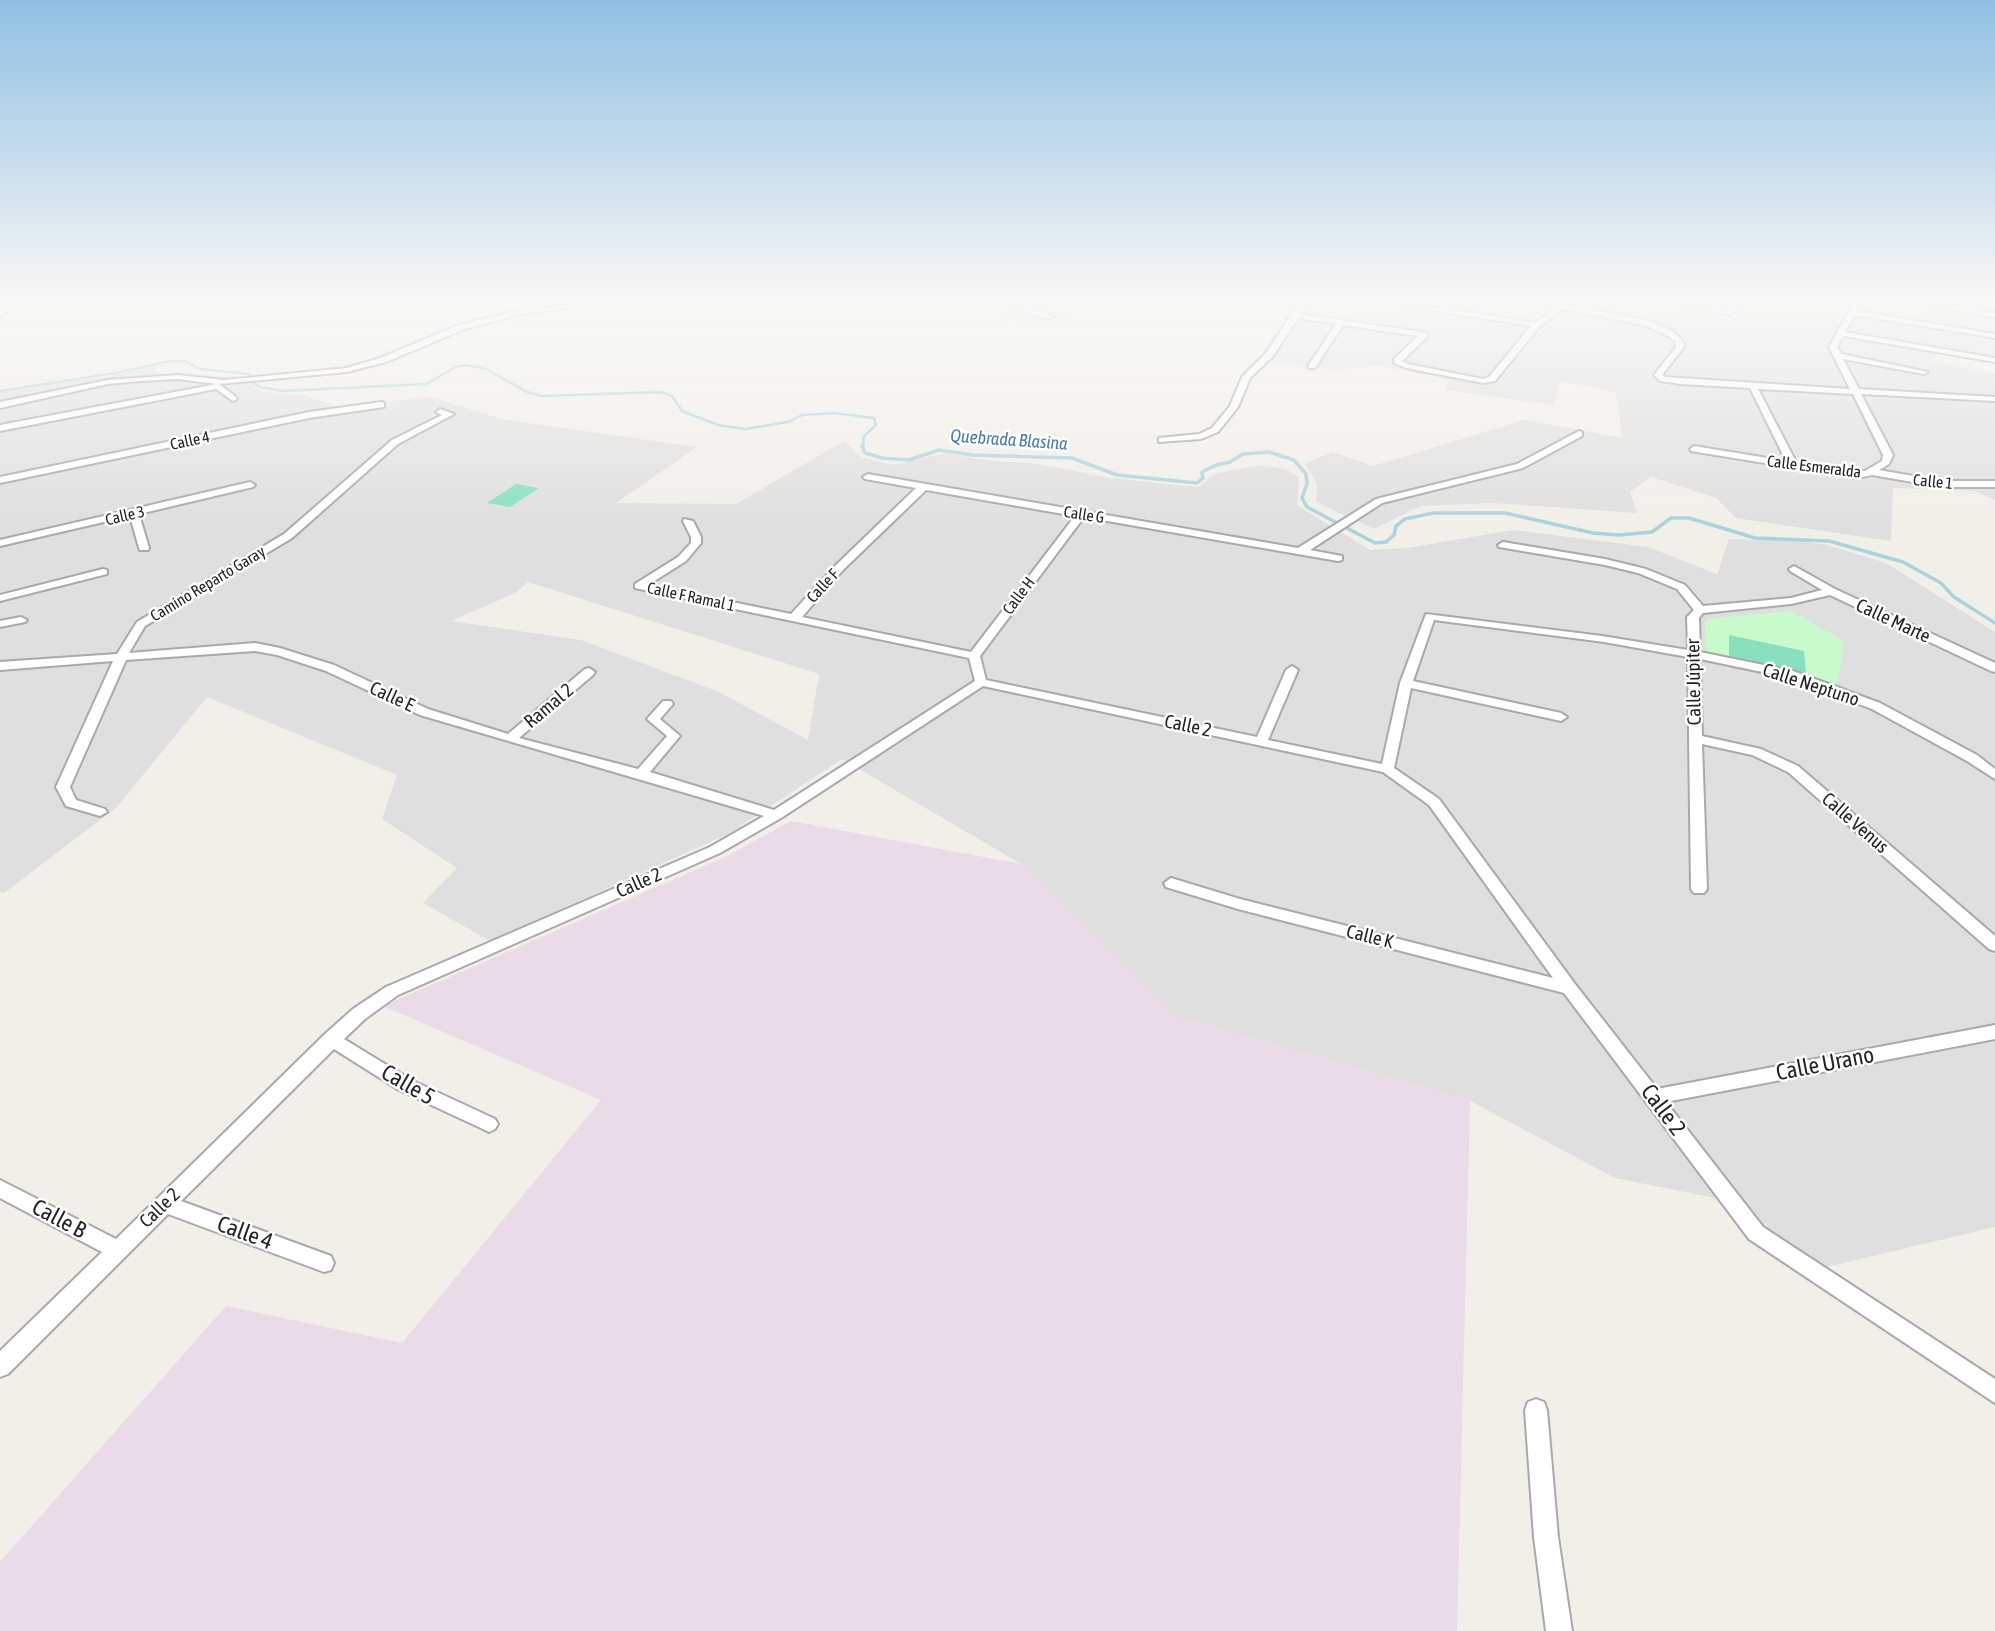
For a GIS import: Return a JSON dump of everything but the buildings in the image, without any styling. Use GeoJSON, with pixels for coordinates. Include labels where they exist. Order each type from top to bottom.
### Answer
{"type":"FeatureCollection","features":[{"type":"Feature","properties":{"kind":"street"},"geometry":{"type":"LineString","coordinates":[[0,428],[243,380],[301,374]]}},
{"type":"Feature","properties":{"kind":"street"},"geometry":{"type":"LineString","coordinates":[[1162,440],[1201,436],[1215,430],[1234,407],[1250,374]]}},
{"type":"Feature","properties":{"kind":"street"},"geometry":{"type":"LineString","coordinates":[[1448,374],[1483,381],[1492,379],[1496,374]]}},
{"type":"Feature","properties":{"kind":"street"},"geometry":{"type":"LineString","coordinates":[[1659,374],[1663,379],[1754,386],[1995,399]]}},
{"type":"Feature","properties":{"kind":"street","name":"Calle Esmeralda"},"geometry":{"type":"LineString","coordinates":[[1694,449],[1856,475],[1872,472],[1886,462],[1888,455],[1846,374]]}},
{"type":"Feature","properties":{"kind":"street"},"geometry":{"type":"LineString","coordinates":[[0,405],[108,382],[178,377],[221,384],[233,399]]}},
{"type":"Feature","properties":{"kind":"street"},"geometry":{"type":"LineString","coordinates":[[1754,386],[1790,460]]}},
{"type":"Feature","properties":{"kind":"street","name":"Calle 4"},"geometry":{"type":"LineString","coordinates":[[0,480],[309,415],[381,405]]}},
{"type":"Feature","properties":{"kind":"street","name":"Camino Reparto Garay"},"geometry":{"type":"LineString","coordinates":[[100,813],[71,803],[63,787],[121,657],[141,624],[288,536],[395,442],[450,414],[440,412]]}},
{"type":"Feature","properties":{"kind":"street"},"geometry":{"type":"LineString","coordinates":[[1301,551],[1379,500],[1520,466],[1579,434]]}},
{"type":"Feature","properties":{"kind":"street","name":"Calle 1"},"geometry":{"type":"LineString","coordinates":[[1872,472],[1942,484],[1995,484]]}},
{"type":"Feature","properties":{"kind":"street","name":"Calle G"},"geometry":{"type":"LineString","coordinates":[[868,477],[1338,558]]}},
{"type":"Feature","properties":{"kind":"street","name":"Calle 3"},"geometry":{"type":"LineString","coordinates":[[0,543],[250,485]]}},
{"type":"Feature","properties":{"kind":"street","name":"Calle F"},"geometry":{"type":"LineString","coordinates":[[923,487],[839,568],[795,617],[974,656]]}},
{"type":"Feature","properties":{"kind":"street"},"geometry":{"type":"LineString","coordinates":[[134,514],[144,548]]}},
{"type":"Feature","properties":{"kind":"street","name":"Calle H"},"geometry":{"type":"LineString","coordinates":[[974,656],[1081,515]]}},
{"type":"Feature","properties":{"kind":"street","name":"Calle F Ramal 1"},"geometry":{"type":"LineString","coordinates":[[688,521],[696,537],[691,551],[639,586],[795,617]]}},
{"type":"Feature","properties":{"kind":"street"},"geometry":{"type":"LineString","coordinates":[[1503,545],[1642,571],[1681,587],[1700,610]]}},
{"type":"Feature","properties":{"kind":"street","name":"Calle Marte"},"geometry":{"type":"LineString","coordinates":[[1794,569],[1831,591],[1995,668]]}},
{"type":"Feature","properties":{"kind":"street"},"geometry":{"type":"LineString","coordinates":[[0,598],[103,572]]}},
{"type":"Feature","properties":{"kind":"street","name":"Calle Júpiter"},"geometry":{"type":"LineString","coordinates":[[1699,889],[1693,617],[1700,610],[1791,601],[1831,591]]}},
{"type":"Feature","properties":{"kind":"street","name":"Calle Neptuno"},"geometry":{"type":"LineString","coordinates":[[1406,683],[1430,616],[1605,640],[1693,654],[1789,674],[1876,706],[1972,758],[1995,775]]}},
{"type":"Feature","properties":{"kind":"street"},"geometry":{"type":"LineString","coordinates":[[0,624],[21,620]]}},
{"type":"Feature","properties":{"kind":"street","name":"Calle E"},"geometry":{"type":"LineString","coordinates":[[0,666],[255,647],[330,668],[424,712],[776,815]]}},
{"type":"Feature","properties":{"kind":"street"},"geometry":{"type":"LineString","coordinates":[[974,656],[981,682]]}},
{"type":"Feature","properties":{"kind":"street"},"geometry":{"type":"LineString","coordinates":[[1261,742],[1292,670]]}},
{"type":"Feature","properties":{"kind":"street","name":"Ramal 2"},"geometry":{"type":"LineString","coordinates":[[510,739],[589,672]]}},
{"type":"Feature","properties":{"kind":"street","name":"Calle 2"},"geometry":{"type":"LineString","coordinates":[[0,1366],[359,1014],[392,991],[715,850],[776,815],[981,682],[1387,769],[1434,802],[1569,988],[1756,1233],[1995,1392]]}},
{"type":"Feature","properties":{"kind":"street"},"geometry":{"type":"LineString","coordinates":[[1387,769],[1406,683],[1562,717]]}},
{"type":"Feature","properties":{"kind":"street"},"geometry":{"type":"LineString","coordinates":[[641,774],[674,736],[653,719],[667,704]]}},
{"type":"Feature","properties":{"kind":"street","name":"Calle Venus"},"geometry":{"type":"LineString","coordinates":[[1695,738],[1756,752],[1793,769],[1995,945]]}},
{"type":"Feature","properties":{"kind":"street","name":"Calle K"},"geometry":{"type":"LineString","coordinates":[[1171,883],[1238,904],[1569,988]]}},
{"type":"Feature","properties":{"kind":"street","name":"Calle Urano"},"geometry":{"type":"LineString","coordinates":[[1654,1097],[1995,1032]]}},
{"type":"Feature","properties":{"kind":"street","name":"Calle 5"},"geometry":{"type":"LineString","coordinates":[[331,1039],[405,1085],[489,1124]]}},
{"type":"Feature","properties":{"kind":"street","name":"Calle B"},"geometry":{"type":"LineString","coordinates":[[0,1188],[118,1250]]}},
{"type":"Feature","properties":{"kind":"street","name":"Calle 4"},"geometry":{"type":"LineString","coordinates":[[165,1204],[324,1263]]}},
{"type":"Feature","properties":{"kind":"street"},"geometry":{"type":"LineString","coordinates":[[1536,1410],[1546,1537],[1559,1631]]}},
{"type":"Feature","properties":{"kind":"shaded area"},"geometry":{"type":"Polygon","coordinates":[[[120,374],[234,376],[264,392],[304,395],[338,407],[430,397],[506,420],[697,447],[616,503],[736,504],[844,441],[861,457],[894,465],[945,453],[991,461],[1031,463],[1112,478],[1199,487],[1214,474],[1261,465],[1285,469],[1299,477],[1297,505],[1370,550],[1407,548],[1513,530],[1648,547],[1717,574],[1729,539],[1803,541],[1827,545],[1886,563],[1995,632],[1995,1227],[1797,1274],[1746,1204],[1615,1178],[1470,1101],[1178,1017],[1021,864],[842,759],[730,833],[490,941],[423,903],[457,868],[382,819],[397,775],[207,697],[116,808],[4,893],[0,892],[0,392],[120,374]],[[528,582],[515,593],[451,621],[581,640],[719,692],[808,740],[819,674],[528,582]]]}},
{"type":"Feature","properties":{"kind":"shaded area"},"geometry":{"type":"Polygon","coordinates":[[[1423,374],[1995,374],[1995,500],[1975,491],[1893,488],[1891,541],[1736,518],[1716,498],[1651,477],[1630,492],[1637,513],[1492,503],[1420,506],[1374,529],[1316,502],[1317,484],[1305,464],[1332,452],[1373,466],[1524,420],[1623,438],[1615,392],[1561,381],[1553,405],[1446,390],[1449,379],[1423,374]]]}},
{"type":"Feature","properties":{"kind":"shaded area"},"geometry":{"type":"Polygon","coordinates":[[[791,821],[1021,864],[1178,1017],[1470,1101],[1457,1631],[0,1631],[0,1562],[226,1306],[402,1343],[601,1100],[383,1006],[725,857],[791,821]]]}},
{"type":"Feature","properties":{"kind":"green space"},"geometry":{"type":"Polygon","coordinates":[[[516,484],[539,488],[510,507],[487,503],[516,484]]]}},
{"type":"Feature","properties":{"kind":"green space"},"geometry":{"type":"Polygon","coordinates":[[[1791,611],[1844,641],[1837,684],[1714,656],[1706,651],[1705,622],[1708,619],[1791,611]]]}},
{"type":"Feature","properties":{"kind":"green space"},"geometry":{"type":"Polygon","coordinates":[[[1729,635],[1804,651],[1806,674],[1729,658],[1729,635]]]}},
{"type":"Feature","properties":{"kind":"waterway","name":"Quebrada Blasina"},"geometry":{"type":"LineString","coordinates":[[0,391],[109,374]]}},
{"type":"Feature","properties":{"kind":"waterway","name":"Quebrada Blasina"},"geometry":{"type":"LineString","coordinates":[[249,374],[251,382],[260,387],[282,391],[426,384],[443,374]]}},
{"type":"Feature","properties":{"kind":"waterway","name":"Quebrada Blasina"},"geometry":{"type":"LineString","coordinates":[[495,374],[527,392],[542,396],[660,392],[672,396],[682,411],[718,425],[745,429],[788,422],[802,415],[834,413],[874,418],[876,425],[864,436],[863,448]]}},
{"type":"Feature","properties":{"kind":"waterway","name":"Quebrada Blasina"},"geometry":{"type":"LineString","coordinates":[[862,446],[865,453],[882,458],[909,460],[939,450],[973,455],[1072,458],[1117,475],[1197,483],[1203,478],[1202,472],[1216,465],[1230,462],[1243,454],[1269,452],[1294,460],[1306,474],[1307,484],[1302,498],[1307,507],[1375,543],[1386,542],[1394,535],[1396,526],[1405,519],[1433,513],[1505,513],[1593,533],[1620,535],[1652,532],[1671,518],[1689,518],[1755,538],[1829,541],[1903,562],[1941,583],[1954,597],[1995,623]]}}]}
